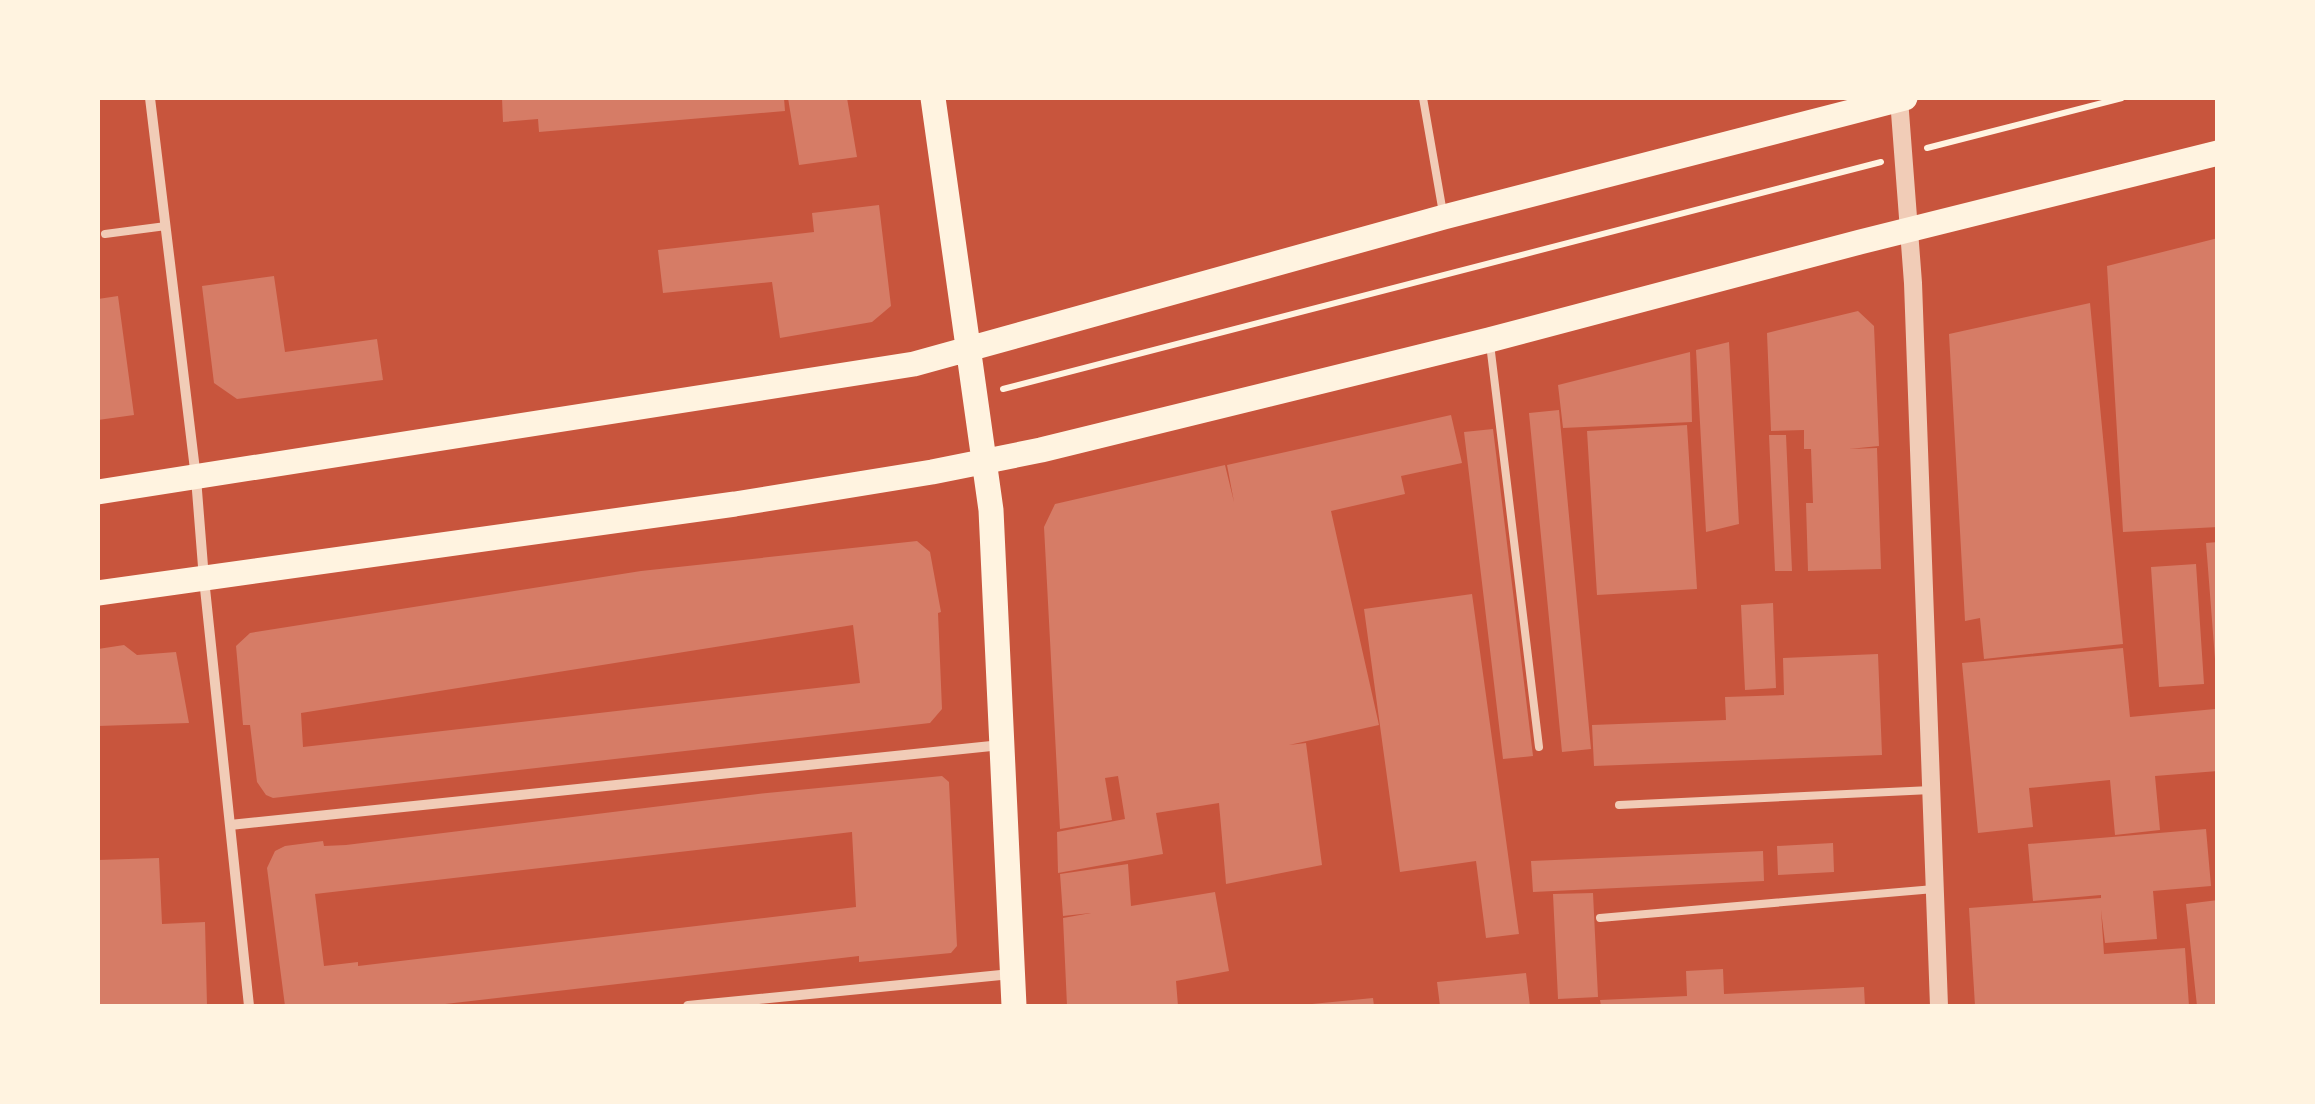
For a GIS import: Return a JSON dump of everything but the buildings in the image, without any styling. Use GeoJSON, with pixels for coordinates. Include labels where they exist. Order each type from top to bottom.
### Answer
{"type":"FeatureCollection","features":[{"type":"Feature","properties":{"kind":"main road"},"geometry":{"type":"LineString","coordinates":[[933,98],[986,461],[1014,1006]]}},
{"type":"Feature","properties":{"kind":"main road"},"geometry":{"type":"LineString","coordinates":[[98,492],[914,364],[1050,324],[1901,98]]}},
{"type":"Feature","properties":{"kind":"main road"},"geometry":{"type":"LineString","coordinates":[[98,593],[735,504],[986,461],[1490,340],[2218,153]]}},
{"type":"Feature","properties":{"kind":"street"},"geometry":{"type":"LineString","coordinates":[[150,98],[196,478],[249,1006]]}},
{"type":"Feature","properties":{"kind":"street"},"geometry":{"type":"LineString","coordinates":[[1901,98],[1910,230],[1939,1006]]}},
{"type":"Feature","properties":{"kind":"street"},"geometry":{"type":"LineString","coordinates":[[230,825],[1002,745]]}},
{"type":"Feature","properties":{"kind":"street"},"geometry":{"type":"LineString","coordinates":[[688,1006],[1012,974]]}},
{"type":"Feature","properties":{"kind":"lane"},"geometry":{"type":"LineString","coordinates":[[1422,98],[1444,218]]}},
{"type":"Feature","properties":{"kind":"lane"},"geometry":{"type":"LineString","coordinates":[[105,234],[166,226]]}},
{"type":"Feature","properties":{"kind":"lane"},"geometry":{"type":"LineString","coordinates":[[1490,340],[1539,746]]}},
{"type":"Feature","properties":{"kind":"lane"},"geometry":{"type":"LineString","coordinates":[[1619,805],[1931,790]]}},
{"type":"Feature","properties":{"kind":"lane"},"geometry":{"type":"LineString","coordinates":[[1600,918],[1934,888]]}},
{"type":"Feature","properties":{"kind":"path"},"geometry":{"type":"LineString","coordinates":[[977,396],[2122,98]]}}]}
